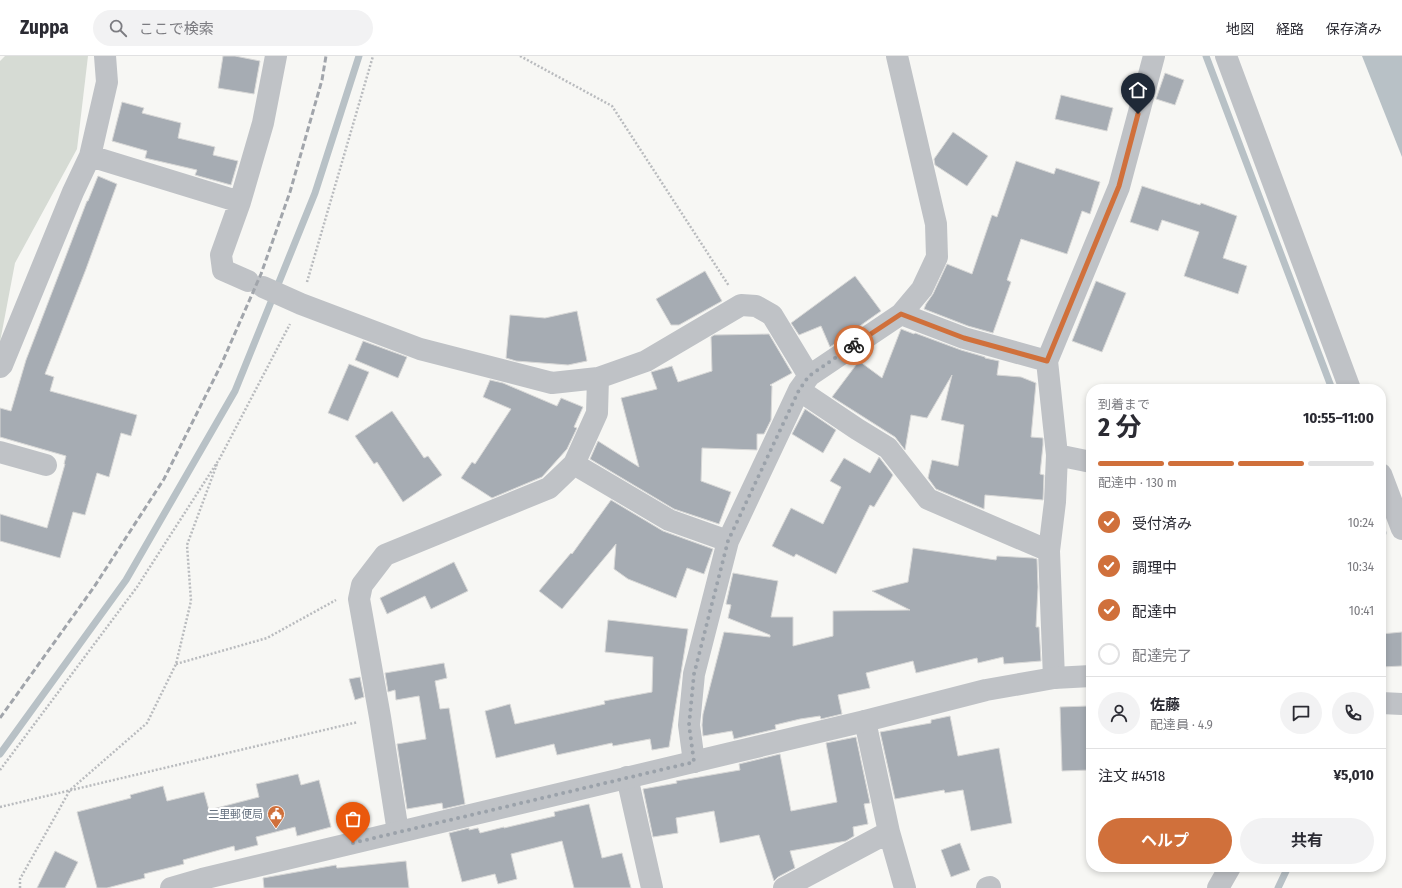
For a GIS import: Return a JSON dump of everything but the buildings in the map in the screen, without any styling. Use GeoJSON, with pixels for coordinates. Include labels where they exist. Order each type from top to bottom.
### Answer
{"type":"FeatureCollection","features":[{"type":"Feature","properties":{"kind":"street"},"geometry":{"type":"LineString","coordinates":[[0,367],[72,192],[90,156],[107,82],[105,56]]}},
{"type":"Feature","properties":{"kind":"street"},"geometry":{"type":"LineString","coordinates":[[276,56],[264,123],[240,202],[221,255],[223,270],[294,301],[420,349],[552,383],[598,378],[646,361],[741,305],[756,306],[772,315],[804,383],[857,430],[888,448],[928,499],[1049,551]]}},
{"type":"Feature","properties":{"kind":"street"},"geometry":{"type":"LineString","coordinates":[[694,762],[689,725],[694,674],[728,541],[804,383],[901,314],[922,289],[937,257],[936,224],[897,56]]}},
{"type":"Feature","properties":{"kind":"street"},"geometry":{"type":"LineString","coordinates":[[1054,678],[1049,551],[1055,502],[1056,455],[1047,361],[1119,186],[1154,56]]}},
{"type":"Feature","properties":{"kind":"street"},"geometry":{"type":"LineString","coordinates":[[1226,56],[1348,384]]}},
{"type":"Feature","properties":{"kind":"street"},"geometry":{"type":"LineString","coordinates":[[90,156],[240,202]]}},
{"type":"Feature","properties":{"kind":"street"},"geometry":{"type":"LineString","coordinates":[[901,314],[964,338],[1047,361]]}},
{"type":"Feature","properties":{"kind":"street"},"geometry":{"type":"LineString","coordinates":[[398,832],[380,717],[359,599],[362,585],[385,555],[549,488],[574,464],[597,413],[598,378]]}},
{"type":"Feature","properties":{"kind":"street"},"geometry":{"type":"LineString","coordinates":[[0,452],[46,465]]}},
{"type":"Feature","properties":{"kind":"street"},"geometry":{"type":"LineString","coordinates":[[1056,455],[1086,461]]}},
{"type":"Feature","properties":{"kind":"street"},"geometry":{"type":"LineString","coordinates":[[574,464],[669,520],[728,541]]}},
{"type":"Feature","properties":{"kind":"street"},"geometry":{"type":"LineString","coordinates":[[1387,508],[1402,528]]}},
{"type":"Feature","properties":{"kind":"street"},"geometry":{"type":"LineString","coordinates":[[171,888],[202,879],[865,721],[986,690],[1054,678],[1086,676]]}},
{"type":"Feature","properties":{"kind":"street"},"geometry":{"type":"LineString","coordinates":[[1386,703],[1402,704]]}},
{"type":"Feature","properties":{"kind":"street"},"geometry":{"type":"LineString","coordinates":[[865,721],[889,832],[904,888]]}},
{"type":"Feature","properties":{"kind":"street"},"geometry":{"type":"LineString","coordinates":[[627,778],[647,885]]}},
{"type":"Feature","properties":{"kind":"street"},"geometry":{"type":"LineString","coordinates":[[784,888],[889,832]]}},
{"type":"Feature","properties":{"kind":"street"},"geometry":{"type":"LineString","coordinates":[[1218,888],[1227,872]]}},
{"type":"Feature","properties":{"kind":"path"},"geometry":{"type":"LineString","coordinates":[[20,888],[20,879],[70,790],[147,723],[176,664],[192,601],[187,545],[220,458],[294,301],[373,56]]}},
{"type":"Feature","properties":{"kind":"path"},"geometry":{"type":"LineString","coordinates":[[520,56],[612,106],[741,305]]}},
{"type":"Feature","properties":{"kind":"path"},"geometry":{"type":"LineString","coordinates":[[0,770],[137,587],[220,458]]}},
{"type":"Feature","properties":{"kind":"path"},"geometry":{"type":"LineString","coordinates":[[176,664],[267,638],[362,585]]}},
{"type":"Feature","properties":{"kind":"path"},"geometry":{"type":"LineString","coordinates":[[0,807],[380,717]]}},
{"type":"Feature","properties":{"kind":"shaded area"},"geometry":{"type":"Polygon","coordinates":[[[5,56],[88,56],[77,149],[15,263],[0,342],[0,61],[5,56]]]}},
{"type":"Feature","properties":{"kind":"shaded area"},"geometry":{"type":"Polygon","coordinates":[[[1362,56],[1402,56],[1402,157],[1362,56]]]}},
{"type":"Feature","properties":{"kind":"waterway"},"geometry":{"type":"LineString","coordinates":[[0,754],[126,580],[235,391],[315,193],[359,56]]}},
{"type":"Feature","properties":{"kind":"waterway"},"geometry":{"type":"LineString","coordinates":[[1206,56],[1330,384]]}},
{"type":"Feature","properties":{"kind":"waterway"},"geometry":{"type":"LineString","coordinates":[[1278,888],[1286,872]]}},
{"type":"Feature","properties":{"kind":"railway"},"geometry":{"type":"LineString","coordinates":[[0,718],[94,587],[164,479],[221,365],[261,274],[290,192],[322,80],[326,56]]}},
{"type":"Feature","properties":{"kind":"way so far"},"geometry":{"type":"LineString","coordinates":[[353,843],[694,762],[689,725],[694,674],[728,541],[799,390],[809,376],[854,345]]}},
{"type":"Feature","properties":{"kind":"place","name":"二里郵便局"},"geometry":{"type":"Point","coordinates":[276,829]}},
{"type":"Feature","properties":{"kind":"route"},"geometry":{"type":"LineString","coordinates":[[854,345],[901,314],[964,338],[1047,361],[1119,186],[1138,114]]}}]}
